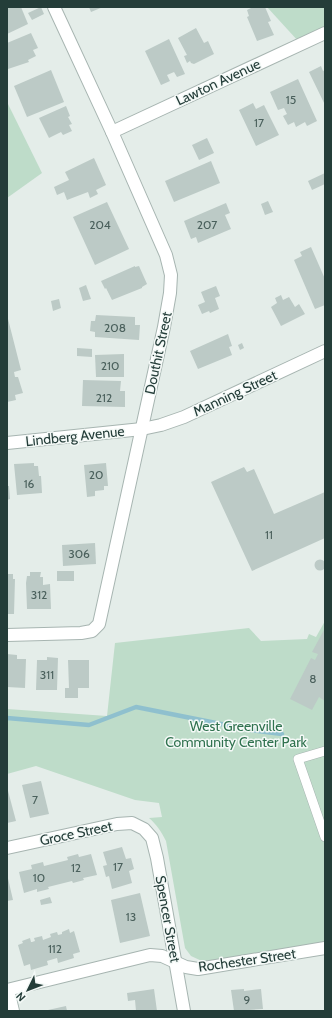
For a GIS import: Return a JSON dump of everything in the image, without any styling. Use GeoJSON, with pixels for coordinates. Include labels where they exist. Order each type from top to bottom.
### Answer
{"type":"FeatureCollection","features":[{"type":"Feature","properties":{"kind":"street","name":"Douthit Street"},"geometry":{"type":"LineString","coordinates":[[7,635],[81,633],[92,631],[99,624],[164,327],[170,293],[171,275],[166,255],[112,132],[54,7]]}},
{"type":"Feature","properties":{"kind":"street","name":"Lawton Avenue"},"geometry":{"type":"LineString","coordinates":[[112,132],[325,33]]}},
{"type":"Feature","properties":{"kind":"street","name":"Manning Street"},"geometry":{"type":"LineString","coordinates":[[142,429],[161,425],[184,417],[325,351]]}},
{"type":"Feature","properties":{"kind":"street","name":"Lindberg Avenue"},"geometry":{"type":"LineString","coordinates":[[7,443],[142,429]]}},
{"type":"Feature","properties":{"kind":"street","name":"Groce Street"},"geometry":{"type":"LineString","coordinates":[[7,848],[117,824],[132,823],[144,829]]}},
{"type":"Feature","properties":{"kind":"street","name":"Spencer Street"},"geometry":{"type":"LineString","coordinates":[[144,829],[152,838],[157,858],[184,1011]]}},
{"type":"Feature","properties":{"kind":"street","name":"Rochester Street"},"geometry":{"type":"LineString","coordinates":[[8,990],[150,955],[162,956],[186,967],[198,969],[325,948]]}},
{"type":"Feature","properties":{"kind":"street"},"geometry":{"type":"LineString","coordinates":[[8,990],[13,1011]]}},
{"type":"Feature","properties":{"kind":"lane"},"geometry":{"type":"LineString","coordinates":[[325,750],[298,760],[325,837]]}},
{"type":"Feature","properties":{"kind":"green space"},"geometry":{"type":"Polygon","coordinates":[[[267,7],[325,7],[325,27],[299,42],[267,7]]]}},
{"type":"Feature","properties":{"kind":"green space"},"geometry":{"type":"Polygon","coordinates":[[[7,102],[42,173],[7,198],[7,102]]]}},
{"type":"Feature","properties":{"kind":"green space","name":"West Greenville Community Center Park"},"geometry":{"type":"Polygon","coordinates":[[[325,621],[325,943],[289,950],[204,962],[191,956],[185,948],[166,841],[159,828],[149,818],[162,817],[159,803],[135,800],[36,766],[7,774],[7,709],[107,716],[115,643],[249,628],[261,641],[307,639],[309,634],[316,637],[325,621]]]}},
{"type":"Feature","properties":{"kind":"building"},"geometry":{"type":"Polygon","coordinates":[[[21,7],[28,24],[7,34],[7,8],[21,7]]]}},
{"type":"Feature","properties":{"kind":"building"},"geometry":{"type":"Polygon","coordinates":[[[41,7],[44,14],[32,20],[28,13],[41,7]]]}},
{"type":"Feature","properties":{"kind":"building"},"geometry":{"type":"Polygon","coordinates":[[[89,7],[103,7],[91,12],[89,7]]]}},
{"type":"Feature","properties":{"kind":"building"},"geometry":{"type":"Polygon","coordinates":[[[253,7],[265,7],[271,21],[268,22],[274,35],[257,41],[247,17],[249,16],[247,10],[253,7]]]}},
{"type":"Feature","properties":{"kind":"building"},"geometry":{"type":"Polygon","coordinates":[[[196,28],[204,43],[208,41],[214,54],[194,64],[190,61],[187,63],[184,56],[187,55],[178,38],[196,28]]]}},
{"type":"Feature","properties":{"kind":"building"},"geometry":{"type":"Polygon","coordinates":[[[31,33],[38,48],[33,50],[36,56],[28,60],[29,62],[8,69],[7,43],[31,33]]]}},
{"type":"Feature","properties":{"kind":"building"},"geometry":{"type":"Polygon","coordinates":[[[169,39],[185,74],[177,77],[174,72],[167,75],[170,81],[161,85],[145,51],[169,39]]]}},
{"type":"Feature","properties":{"kind":"building"},"geometry":{"type":"Polygon","coordinates":[[[321,66],[323,71],[325,70],[325,105],[309,72],[321,66]]]}},
{"type":"Feature","properties":{"kind":"building"},"geometry":{"type":"Polygon","coordinates":[[[51,70],[64,102],[27,117],[14,86],[51,70]]]}},
{"type":"Feature","properties":{"kind":"building"},"geometry":{"type":"Polygon","coordinates":[[[298,79],[317,121],[307,126],[305,122],[296,127],[294,122],[288,125],[283,116],[287,114],[284,108],[278,110],[270,92],[298,79]]]}},
{"type":"Feature","properties":{"kind":"building"},"geometry":{"type":"Polygon","coordinates":[[[253,103],[256,109],[264,105],[279,135],[256,146],[239,110],[253,103]]]}},
{"type":"Feature","properties":{"kind":"building"},"geometry":{"type":"Polygon","coordinates":[[[66,106],[70,116],[68,117],[72,124],[69,125],[72,131],[63,135],[61,132],[49,138],[39,118],[66,106]]]}},
{"type":"Feature","properties":{"kind":"building"},"geometry":{"type":"Polygon","coordinates":[[[207,138],[214,153],[199,160],[192,145],[207,138]]]}},
{"type":"Feature","properties":{"kind":"building"},"geometry":{"type":"Polygon","coordinates":[[[94,158],[106,185],[96,190],[98,194],[90,198],[88,192],[67,200],[64,192],[57,195],[54,187],[69,180],[65,172],[94,158]]]}},
{"type":"Feature","properties":{"kind":"building"},"geometry":{"type":"Polygon","coordinates":[[[211,161],[220,183],[174,202],[165,181],[211,161]]]}},
{"type":"Feature","properties":{"kind":"building"},"geometry":{"type":"Polygon","coordinates":[[[325,173],[325,184],[312,190],[308,181],[325,173]]]}},
{"type":"Feature","properties":{"kind":"building"},"geometry":{"type":"Polygon","coordinates":[[[268,201],[273,212],[265,215],[261,204],[268,201]]]}},
{"type":"Feature","properties":{"kind":"building"},"geometry":{"type":"Polygon","coordinates":[[[107,202],[129,249],[95,265],[73,217],[107,202]]]}},
{"type":"Feature","properties":{"kind":"building"},"geometry":{"type":"Polygon","coordinates":[[[226,203],[230,213],[225,215],[231,229],[198,243],[196,237],[191,239],[184,221],[226,203]]]}},
{"type":"Feature","properties":{"kind":"building"},"geometry":{"type":"Polygon","coordinates":[[[311,247],[325,279],[325,305],[315,309],[294,260],[302,256],[300,252],[311,247]]]}},
{"type":"Feature","properties":{"kind":"building"},"geometry":{"type":"Polygon","coordinates":[[[135,266],[139,266],[147,284],[142,288],[112,300],[101,281],[135,266]]]}},
{"type":"Feature","properties":{"kind":"building"},"geometry":{"type":"Polygon","coordinates":[[[86,285],[91,299],[83,301],[79,288],[86,285]]]}},
{"type":"Feature","properties":{"kind":"building"},"geometry":{"type":"Polygon","coordinates":[[[216,286],[220,296],[215,298],[219,309],[210,313],[209,311],[202,314],[198,305],[205,302],[201,292],[216,286]]]}},
{"type":"Feature","properties":{"kind":"building"},"geometry":{"type":"Polygon","coordinates":[[[281,295],[283,300],[289,297],[295,307],[299,304],[305,314],[281,326],[271,307],[277,303],[275,298],[281,295]]]}},
{"type":"Feature","properties":{"kind":"building"},"geometry":{"type":"Polygon","coordinates":[[[59,299],[61,308],[53,311],[51,301],[59,299]]]}},
{"type":"Feature","properties":{"kind":"building"},"geometry":{"type":"Polygon","coordinates":[[[7,315],[21,370],[14,372],[15,377],[18,377],[23,393],[15,395],[16,400],[7,402],[7,315]]]}},
{"type":"Feature","properties":{"kind":"building"},"geometry":{"type":"Polygon","coordinates":[[[96,315],[135,317],[135,325],[140,325],[139,340],[95,337],[95,332],[90,331],[91,321],[95,321],[96,315]]]}},
{"type":"Feature","properties":{"kind":"building"},"geometry":{"type":"Polygon","coordinates":[[[228,334],[232,346],[229,347],[232,355],[198,369],[190,351],[228,334]]]}},
{"type":"Feature","properties":{"kind":"building"},"geometry":{"type":"Polygon","coordinates":[[[242,343],[244,348],[240,350],[238,345],[242,343]]]}},
{"type":"Feature","properties":{"kind":"building"},"geometry":{"type":"Polygon","coordinates":[[[77,348],[92,349],[92,357],[77,356],[77,348]]]}},
{"type":"Feature","properties":{"kind":"building"},"geometry":{"type":"Polygon","coordinates":[[[124,354],[124,377],[96,377],[95,355],[124,354]]]}},
{"type":"Feature","properties":{"kind":"building"},"geometry":{"type":"Polygon","coordinates":[[[83,380],[121,381],[120,391],[125,391],[125,407],[82,406],[83,380]]]}},
{"type":"Feature","properties":{"kind":"building"},"geometry":{"type":"Polygon","coordinates":[[[34,463],[34,466],[38,466],[39,476],[41,476],[42,493],[17,495],[14,464],[34,463]]]}},
{"type":"Feature","properties":{"kind":"building"},"geometry":{"type":"Polygon","coordinates":[[[106,463],[108,486],[104,486],[104,490],[95,491],[95,496],[87,497],[84,465],[106,463]]]}},
{"type":"Feature","properties":{"kind":"building"},"geometry":{"type":"Polygon","coordinates":[[[244,467],[247,472],[254,469],[274,514],[325,492],[325,538],[252,571],[211,482],[244,467]]]}},
{"type":"Feature","properties":{"kind":"building"},"geometry":{"type":"Polygon","coordinates":[[[7,486],[9,486],[10,499],[7,500],[7,486]]]}},
{"type":"Feature","properties":{"kind":"building"},"geometry":{"type":"Polygon","coordinates":[[[95,543],[96,564],[63,566],[62,545],[95,543]]]}},
{"type":"Feature","properties":{"kind":"building"},"geometry":{"type":"Polygon","coordinates":[[[318,560],[322,560],[324,561],[324,569],[318,570],[315,567],[315,563],[318,560]]]}},
{"type":"Feature","properties":{"kind":"building"},"geometry":{"type":"Polygon","coordinates":[[[57,571],[74,571],[74,581],[57,581],[57,571]]]}},
{"type":"Feature","properties":{"kind":"building"},"geometry":{"type":"Polygon","coordinates":[[[30,572],[41,572],[40,577],[43,577],[43,585],[50,584],[51,609],[27,609],[26,583],[27,576],[30,576],[30,572]]]}},
{"type":"Feature","properties":{"kind":"building"},"geometry":{"type":"Polygon","coordinates":[[[7,574],[13,574],[13,579],[15,579],[14,614],[7,614],[7,574]]]}},
{"type":"Feature","properties":{"kind":"building"},"geometry":{"type":"Polygon","coordinates":[[[325,628],[325,701],[319,697],[312,710],[290,699],[311,658],[315,660],[318,654],[312,652],[325,628]]]}},
{"type":"Feature","properties":{"kind":"building"},"geometry":{"type":"Polygon","coordinates":[[[7,654],[17,655],[17,659],[26,659],[25,688],[7,687],[7,654]]]}},
{"type":"Feature","properties":{"kind":"building"},"geometry":{"type":"Polygon","coordinates":[[[47,657],[58,658],[57,690],[36,690],[37,660],[47,660],[47,657]]]}},
{"type":"Feature","properties":{"kind":"building"},"geometry":{"type":"Polygon","coordinates":[[[68,660],[89,660],[89,688],[78,688],[78,698],[65,698],[65,688],[69,688],[68,660]]]}},
{"type":"Feature","properties":{"kind":"building"},"geometry":{"type":"Polygon","coordinates":[[[41,781],[49,814],[30,818],[22,785],[41,781]]]}},
{"type":"Feature","properties":{"kind":"building"},"geometry":{"type":"Polygon","coordinates":[[[7,787],[16,821],[7,823],[7,787]]]}},
{"type":"Feature","properties":{"kind":"building"},"geometry":{"type":"Polygon","coordinates":[[[122,847],[126,859],[131,858],[134,869],[129,871],[132,883],[112,889],[109,876],[106,877],[103,866],[107,865],[103,852],[122,847]]]}},
{"type":"Feature","properties":{"kind":"building"},"geometry":{"type":"Polygon","coordinates":[[[78,854],[79,857],[91,854],[97,875],[83,878],[84,880],[73,883],[72,881],[48,887],[49,889],[37,892],[37,889],[24,893],[19,872],[32,869],[31,865],[43,862],[44,866],[68,860],[67,857],[78,854]]]}},
{"type":"Feature","properties":{"kind":"building"},"geometry":{"type":"Polygon","coordinates":[[[7,874],[13,900],[7,901],[7,874]]]}},
{"type":"Feature","properties":{"kind":"building"},"geometry":{"type":"Polygon","coordinates":[[[140,893],[150,936],[120,943],[111,900],[140,893]]]}},
{"type":"Feature","properties":{"kind":"building"},"geometry":{"type":"Polygon","coordinates":[[[50,897],[52,903],[41,905],[40,900],[50,897]]]}},
{"type":"Feature","properties":{"kind":"building"},"geometry":{"type":"Polygon","coordinates":[[[69,929],[70,933],[74,931],[80,952],[73,954],[74,958],[58,963],[57,958],[47,961],[48,965],[31,970],[30,964],[24,966],[18,945],[23,943],[22,941],[30,938],[32,942],[35,941],[34,938],[42,936],[43,940],[51,937],[50,934],[57,932],[58,935],[62,934],[62,932],[69,929]]]}},
{"type":"Feature","properties":{"kind":"building"},"geometry":{"type":"Polygon","coordinates":[[[154,989],[157,1011],[136,1011],[135,1000],[128,1001],[127,993],[154,989]]]}},
{"type":"Feature","properties":{"kind":"building"},"geometry":{"type":"Polygon","coordinates":[[[244,989],[244,991],[261,989],[263,1009],[234,1011],[231,990],[244,989]]]}},
{"type":"Feature","properties":{"kind":"building"},"geometry":{"type":"Polygon","coordinates":[[[66,1006],[67,1011],[48,1011],[48,1010],[66,1006]]]}},
{"type":"Feature","properties":{"kind":"waterway"},"geometry":{"type":"LineString","coordinates":[[7,718],[89,725],[136,707],[251,730],[282,734]]}}]}
